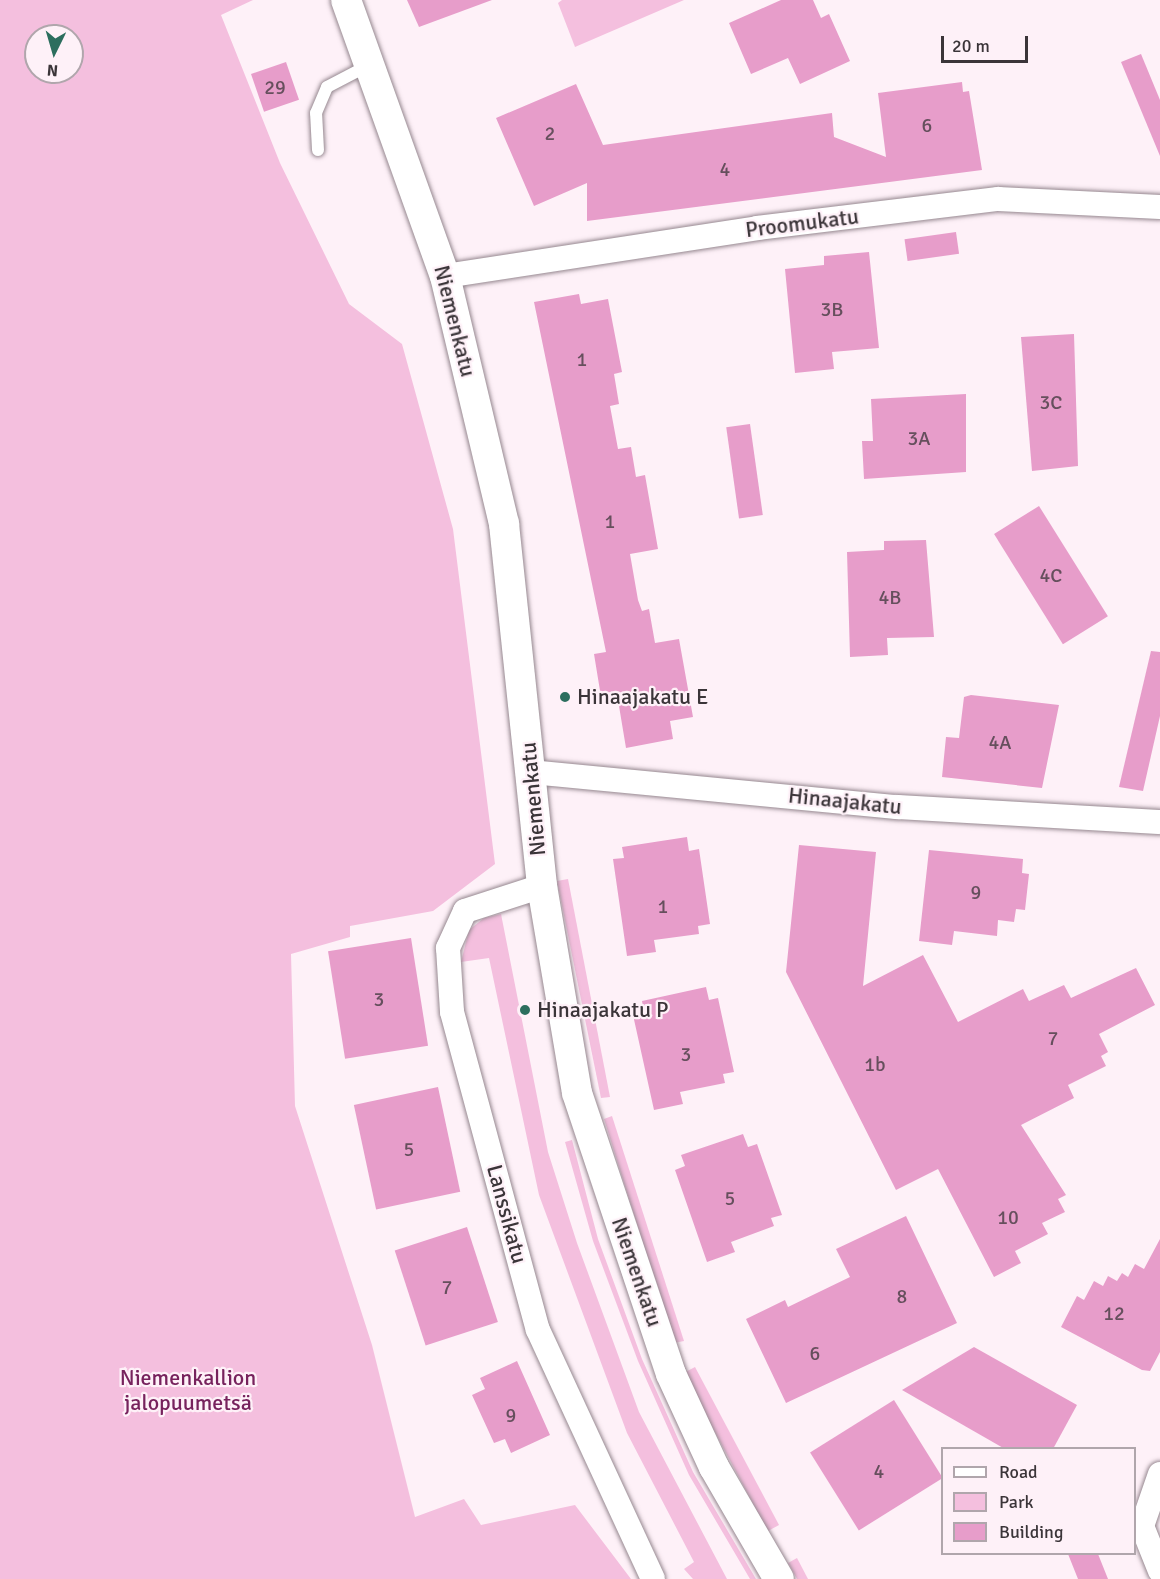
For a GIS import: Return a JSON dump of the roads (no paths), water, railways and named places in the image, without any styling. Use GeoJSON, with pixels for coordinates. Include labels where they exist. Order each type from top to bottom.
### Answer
{"type":"FeatureCollection","features":[{"type":"Feature","properties":{"kind":"street","name":"Niemenkatu"},"geometry":{"type":"LineString","coordinates":[[346,0],[446,276],[504,524],[542,886],[577,1094],[671,1374],[714,1467],[779,1579]]}},
{"type":"Feature","properties":{"kind":"street","name":"Proomukatu"},"geometry":{"type":"LineString","coordinates":[[446,276],[757,228],[998,199],[1160,207]]}},
{"type":"Feature","properties":{"kind":"street","name":"Hinaajakatu"},"geometry":{"type":"LineString","coordinates":[[531,772],[897,807],[1160,822]]}},
{"type":"Feature","properties":{"kind":"street","name":"Lanssikatu"},"geometry":{"type":"LineString","coordinates":[[542,886],[465,911],[448,948],[452,1012],[538,1330],[653,1579]]}},
{"type":"Feature","properties":{"kind":"street"},"geometry":{"type":"LineString","coordinates":[[1160,1474],[1142,1526],[1160,1570]]}},
{"type":"Feature","properties":{"kind":"lane"},"geometry":{"type":"LineString","coordinates":[[318,150],[316,113],[327,87],[369,65]]}},
{"type":"Feature","properties":{"kind":"place","name":"Hinaajakatu E"},"geometry":{"type":"Point","coordinates":[565,697]}},
{"type":"Feature","properties":{"kind":"place","name":"Hinaajakatu P"},"geometry":{"type":"Point","coordinates":[525,1010]}},
{"type":"Feature","properties":{"kind":"park label","name":"Niemenkallion jalopuumetsä"},"geometry":{"type":"Point","coordinates":[188,1390]}}]}
